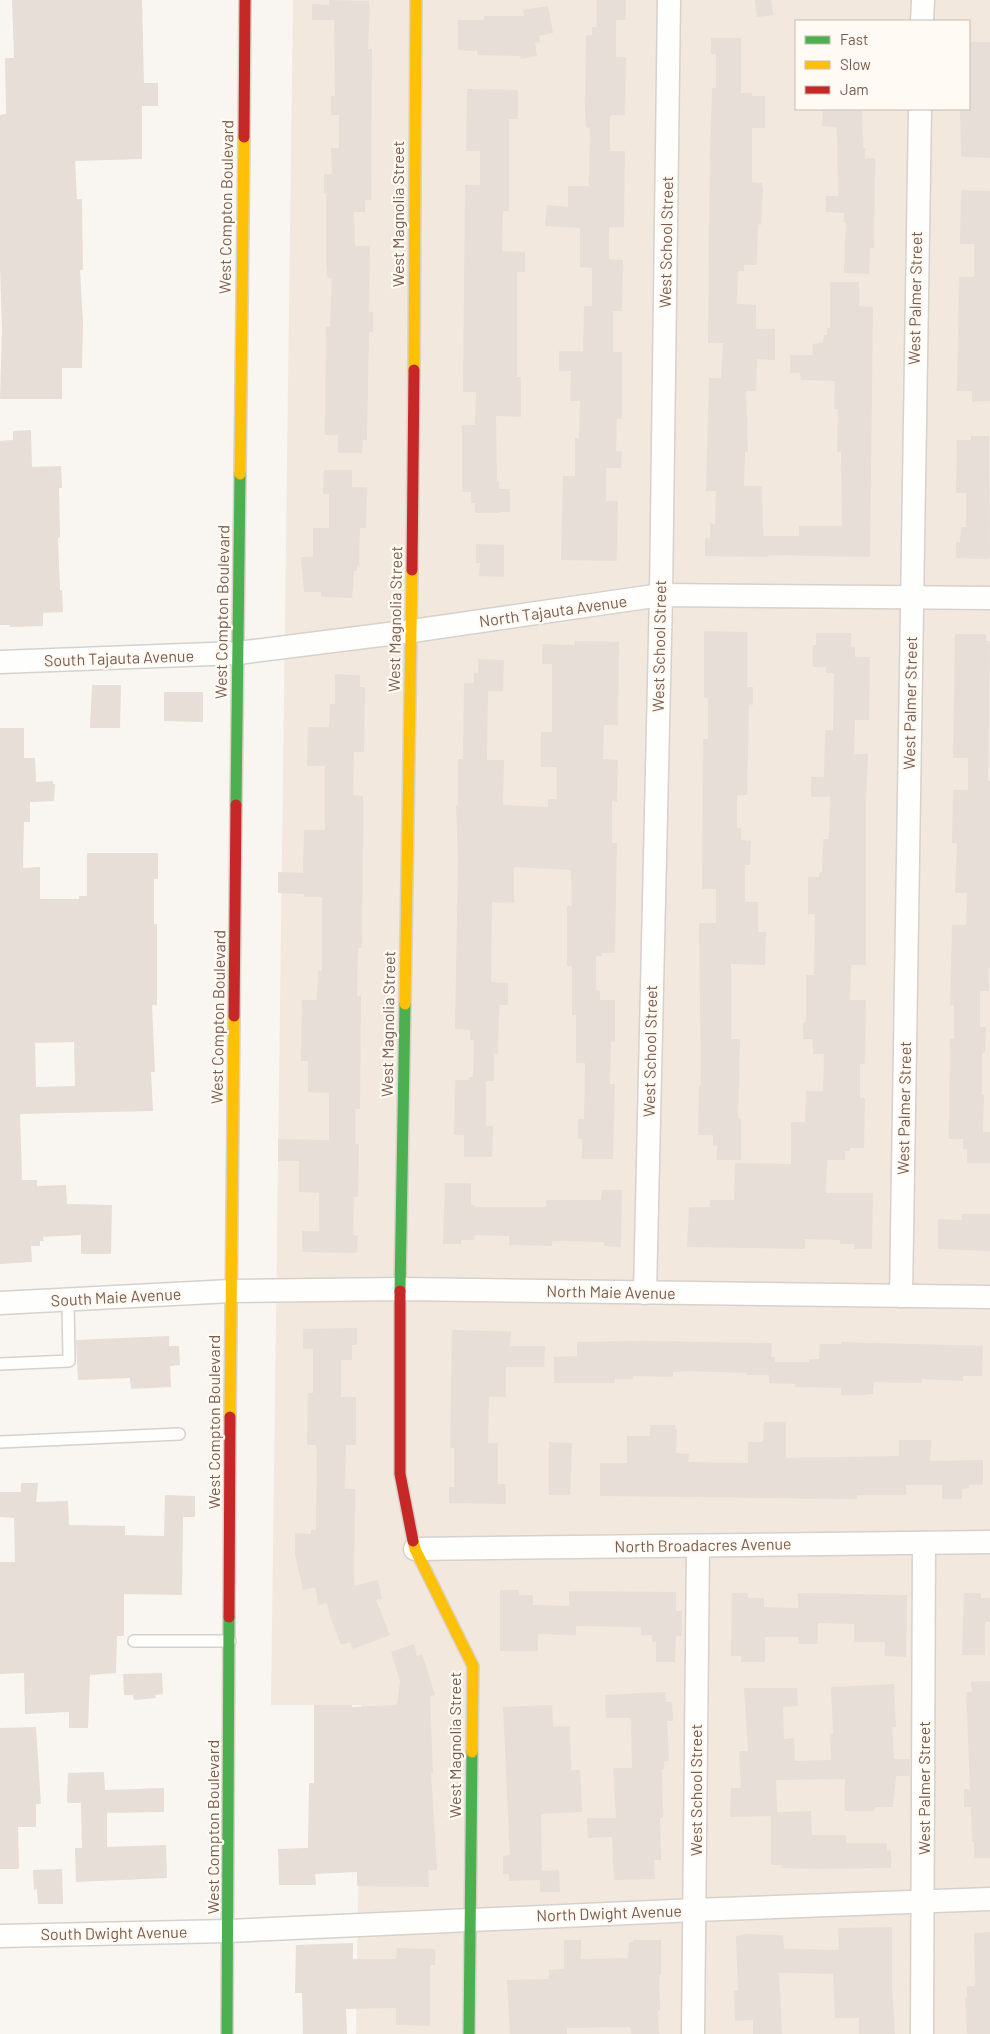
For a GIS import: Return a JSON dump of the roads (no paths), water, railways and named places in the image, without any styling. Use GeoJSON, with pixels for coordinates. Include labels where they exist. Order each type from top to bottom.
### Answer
{"type":"FeatureCollection","features":[{"type":"Feature","properties":{"kind":"street","name":"West Compton Boulevard"},"geometry":{"type":"LineString","coordinates":[[227,2034],[231,1291],[245,0]]}},
{"type":"Feature","properties":{"kind":"street","name":"West Magnolia Street"},"geometry":{"type":"LineString","coordinates":[[416,0],[412,631],[400,1289],[400,1474],[415,1549],[473,1666],[469,2034]]}},
{"type":"Feature","properties":{"kind":"street","name":"West School Street"},"geometry":{"type":"LineString","coordinates":[[645,1293],[661,595],[669,0]]}},
{"type":"Feature","properties":{"kind":"street"},"geometry":{"type":"LineString","coordinates":[[922,20],[923,0]]}},
{"type":"Feature","properties":{"kind":"street","name":"West Palmer Street"},"geometry":{"type":"LineString","coordinates":[[901,1296],[911,597],[911,468],[920,110]]}},
{"type":"Feature","properties":{"kind":"street","name":"North Tajauta Avenue"},"geometry":{"type":"LineString","coordinates":[[238,653],[412,631],[661,595],[990,598]]}},
{"type":"Feature","properties":{"kind":"street","name":"South Tajauta Avenue"},"geometry":{"type":"LineString","coordinates":[[0,662],[238,653]]}},
{"type":"Feature","properties":{"kind":"street","name":"North Maie Avenue"},"geometry":{"type":"LineString","coordinates":[[231,1291],[400,1289],[990,1296]]}},
{"type":"Feature","properties":{"kind":"street","name":"South Maie Avenue"},"geometry":{"type":"LineString","coordinates":[[0,1303],[231,1291]]}},
{"type":"Feature","properties":{"kind":"street","name":"North Broadacres Avenue"},"geometry":{"type":"LineString","coordinates":[[415,1549],[990,1542]]}},
{"type":"Feature","properties":{"kind":"street","name":"West Palmer Street"},"geometry":{"type":"LineString","coordinates":[[922,2034],[924,1543]]}},
{"type":"Feature","properties":{"kind":"street","name":"West School Street"},"geometry":{"type":"LineString","coordinates":[[693,2034],[696,1910],[698,1546]]}},
{"type":"Feature","properties":{"kind":"street","name":"North Dwight Avenue"},"geometry":{"type":"LineString","coordinates":[[228,1931],[923,1900],[990,1899]]}},
{"type":"Feature","properties":{"kind":"street","name":"South Dwight Avenue"},"geometry":{"type":"LineString","coordinates":[[0,1936],[228,1931]]}},
{"type":"Feature","properties":{"kind":"lane"},"geometry":{"type":"LineString","coordinates":[[0,1364],[69,1361],[68,1300]]}},
{"type":"Feature","properties":{"kind":"lane"},"geometry":{"type":"LineString","coordinates":[[0,1442],[178,1434]]}},
{"type":"Feature","properties":{"kind":"lane"},"geometry":{"type":"LineString","coordinates":[[134,1641],[230,1641]]}}]}
